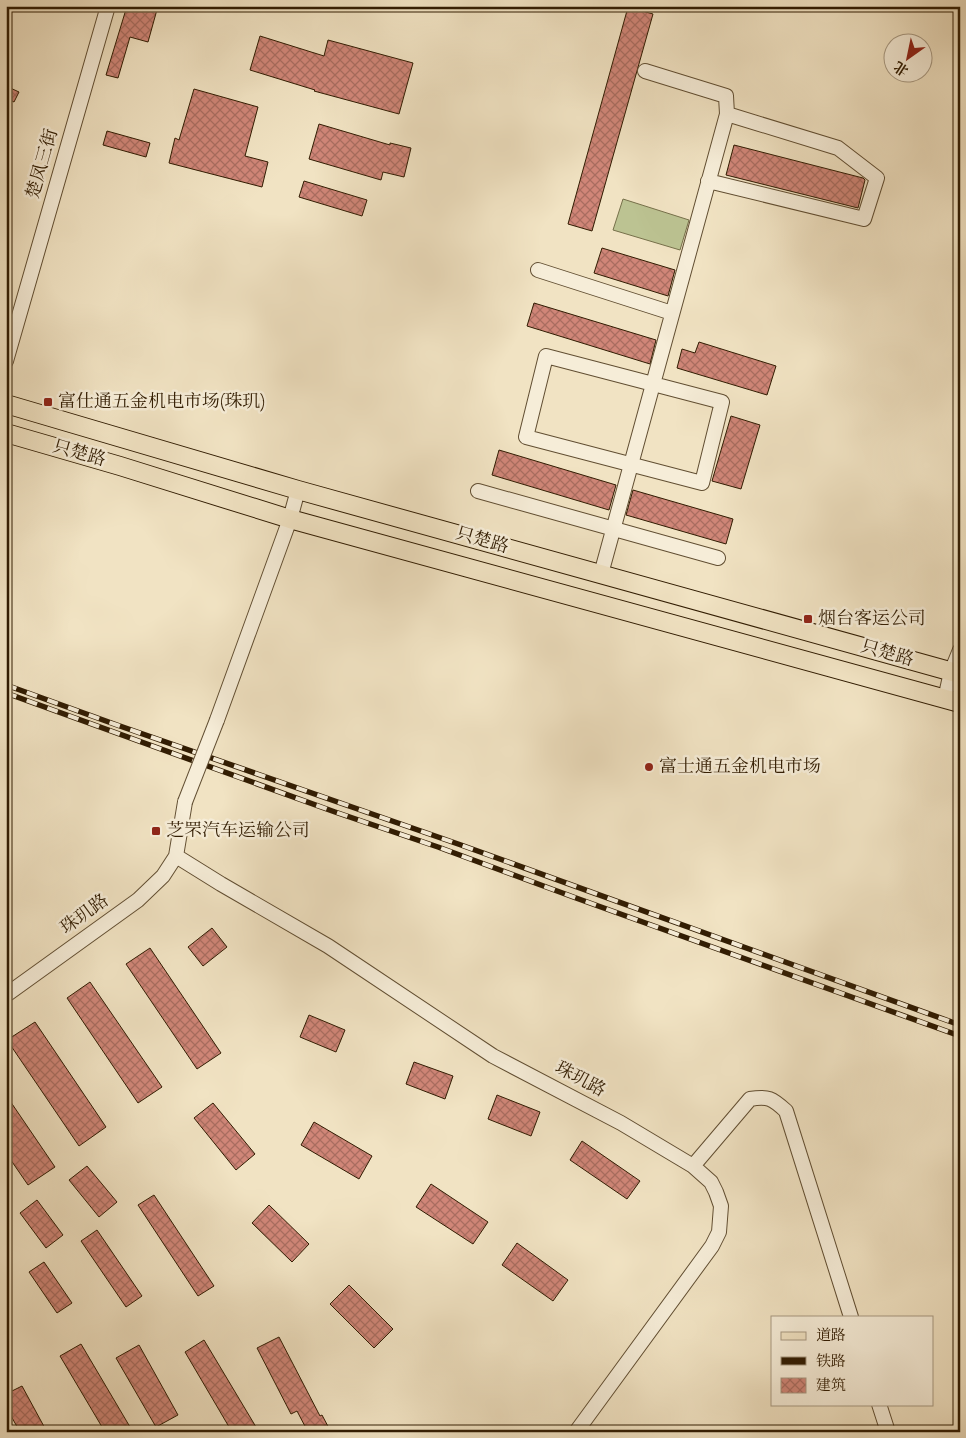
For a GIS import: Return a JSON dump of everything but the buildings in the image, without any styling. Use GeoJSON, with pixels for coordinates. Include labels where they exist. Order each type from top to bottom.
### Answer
{"type":"FeatureCollection","features":[{"type":"Feature","properties":{"kind":"main road","name":"只楚路"},"geometry":{"type":"LineString","coordinates":[[6,404],[298,490],[956,673]]}},
{"type":"Feature","properties":{"kind":"main road","name":"只楚路"},"geometry":{"type":"LineString","coordinates":[[6,433],[120,466],[290,520],[952,701]]}},
{"type":"Feature","properties":{"kind":"street","name":"楚凤三街"},"geometry":{"type":"LineString","coordinates":[[6,362],[108,6]]}},
{"type":"Feature","properties":{"kind":"street"},"geometry":{"type":"LineString","coordinates":[[601,574],[727,114],[726,96],[645,71]]}},
{"type":"Feature","properties":{"kind":"street"},"geometry":{"type":"LineString","coordinates":[[708,181],[864,219],[877,178],[838,148],[727,114]]}},
{"type":"Feature","properties":{"kind":"street"},"geometry":{"type":"LineString","coordinates":[[538,270],[672,313]]}},
{"type":"Feature","properties":{"kind":"street"},"geometry":{"type":"LineString","coordinates":[[546,356],[652,384],[722,402],[702,482],[526,437],[546,356]]}},
{"type":"Feature","properties":{"kind":"street","name":"珠玑路"},"geometry":{"type":"LineString","coordinates":[[6,995],[138,900],[155,886],[171,865],[176,856],[185,802],[290,520],[298,490]]}},
{"type":"Feature","properties":{"kind":"street"},"geometry":{"type":"LineString","coordinates":[[478,491],[718,558]]}},
{"type":"Feature","properties":{"kind":"street"},"geometry":{"type":"LineString","coordinates":[[952,701],[960,650]]}},
{"type":"Feature","properties":{"kind":"street","name":"珠玑路"},"geometry":{"type":"LineString","coordinates":[[176,856],[220,884],[328,946],[493,1056],[621,1123],[692,1166],[711,1182],[721,1206],[719,1232],[712,1246],[576,1432]]}},
{"type":"Feature","properties":{"kind":"street"},"geometry":{"type":"LineString","coordinates":[[692,1166],[750,1099],[766,1096],[776,1101],[786,1111],[851,1316]]}},
{"type":"Feature","properties":{"kind":"street"},"geometry":{"type":"LineString","coordinates":[[880,1406],[888,1432]]}},
{"type":"Feature","properties":{"kind":"green space"},"geometry":{"type":"Polygon","coordinates":[[[623,199],[689,220],[680,250],[613,230],[623,199]]]}},
{"type":"Feature","properties":{"kind":"railway"},"geometry":{"type":"LineString","coordinates":[[6,685],[461,845],[960,1025]]}},
{"type":"Feature","properties":{"kind":"railway"},"geometry":{"type":"LineString","coordinates":[[6,693],[960,1036]]}},
{"type":"Feature","properties":{"kind":"place","name":"富仕通五金机电市场(珠玑)"},"geometry":{"type":"Point","coordinates":[48,402]}},
{"type":"Feature","properties":{"kind":"place","name":"烟台客运公司"},"geometry":{"type":"Point","coordinates":[808,619]}},
{"type":"Feature","properties":{"kind":"place","name":"富士通五金机电市场"},"geometry":{"type":"Point","coordinates":[649,767]}},
{"type":"Feature","properties":{"kind":"place","name":"芝罘汽车运输公司"},"geometry":{"type":"Point","coordinates":[156,831]}}]}
